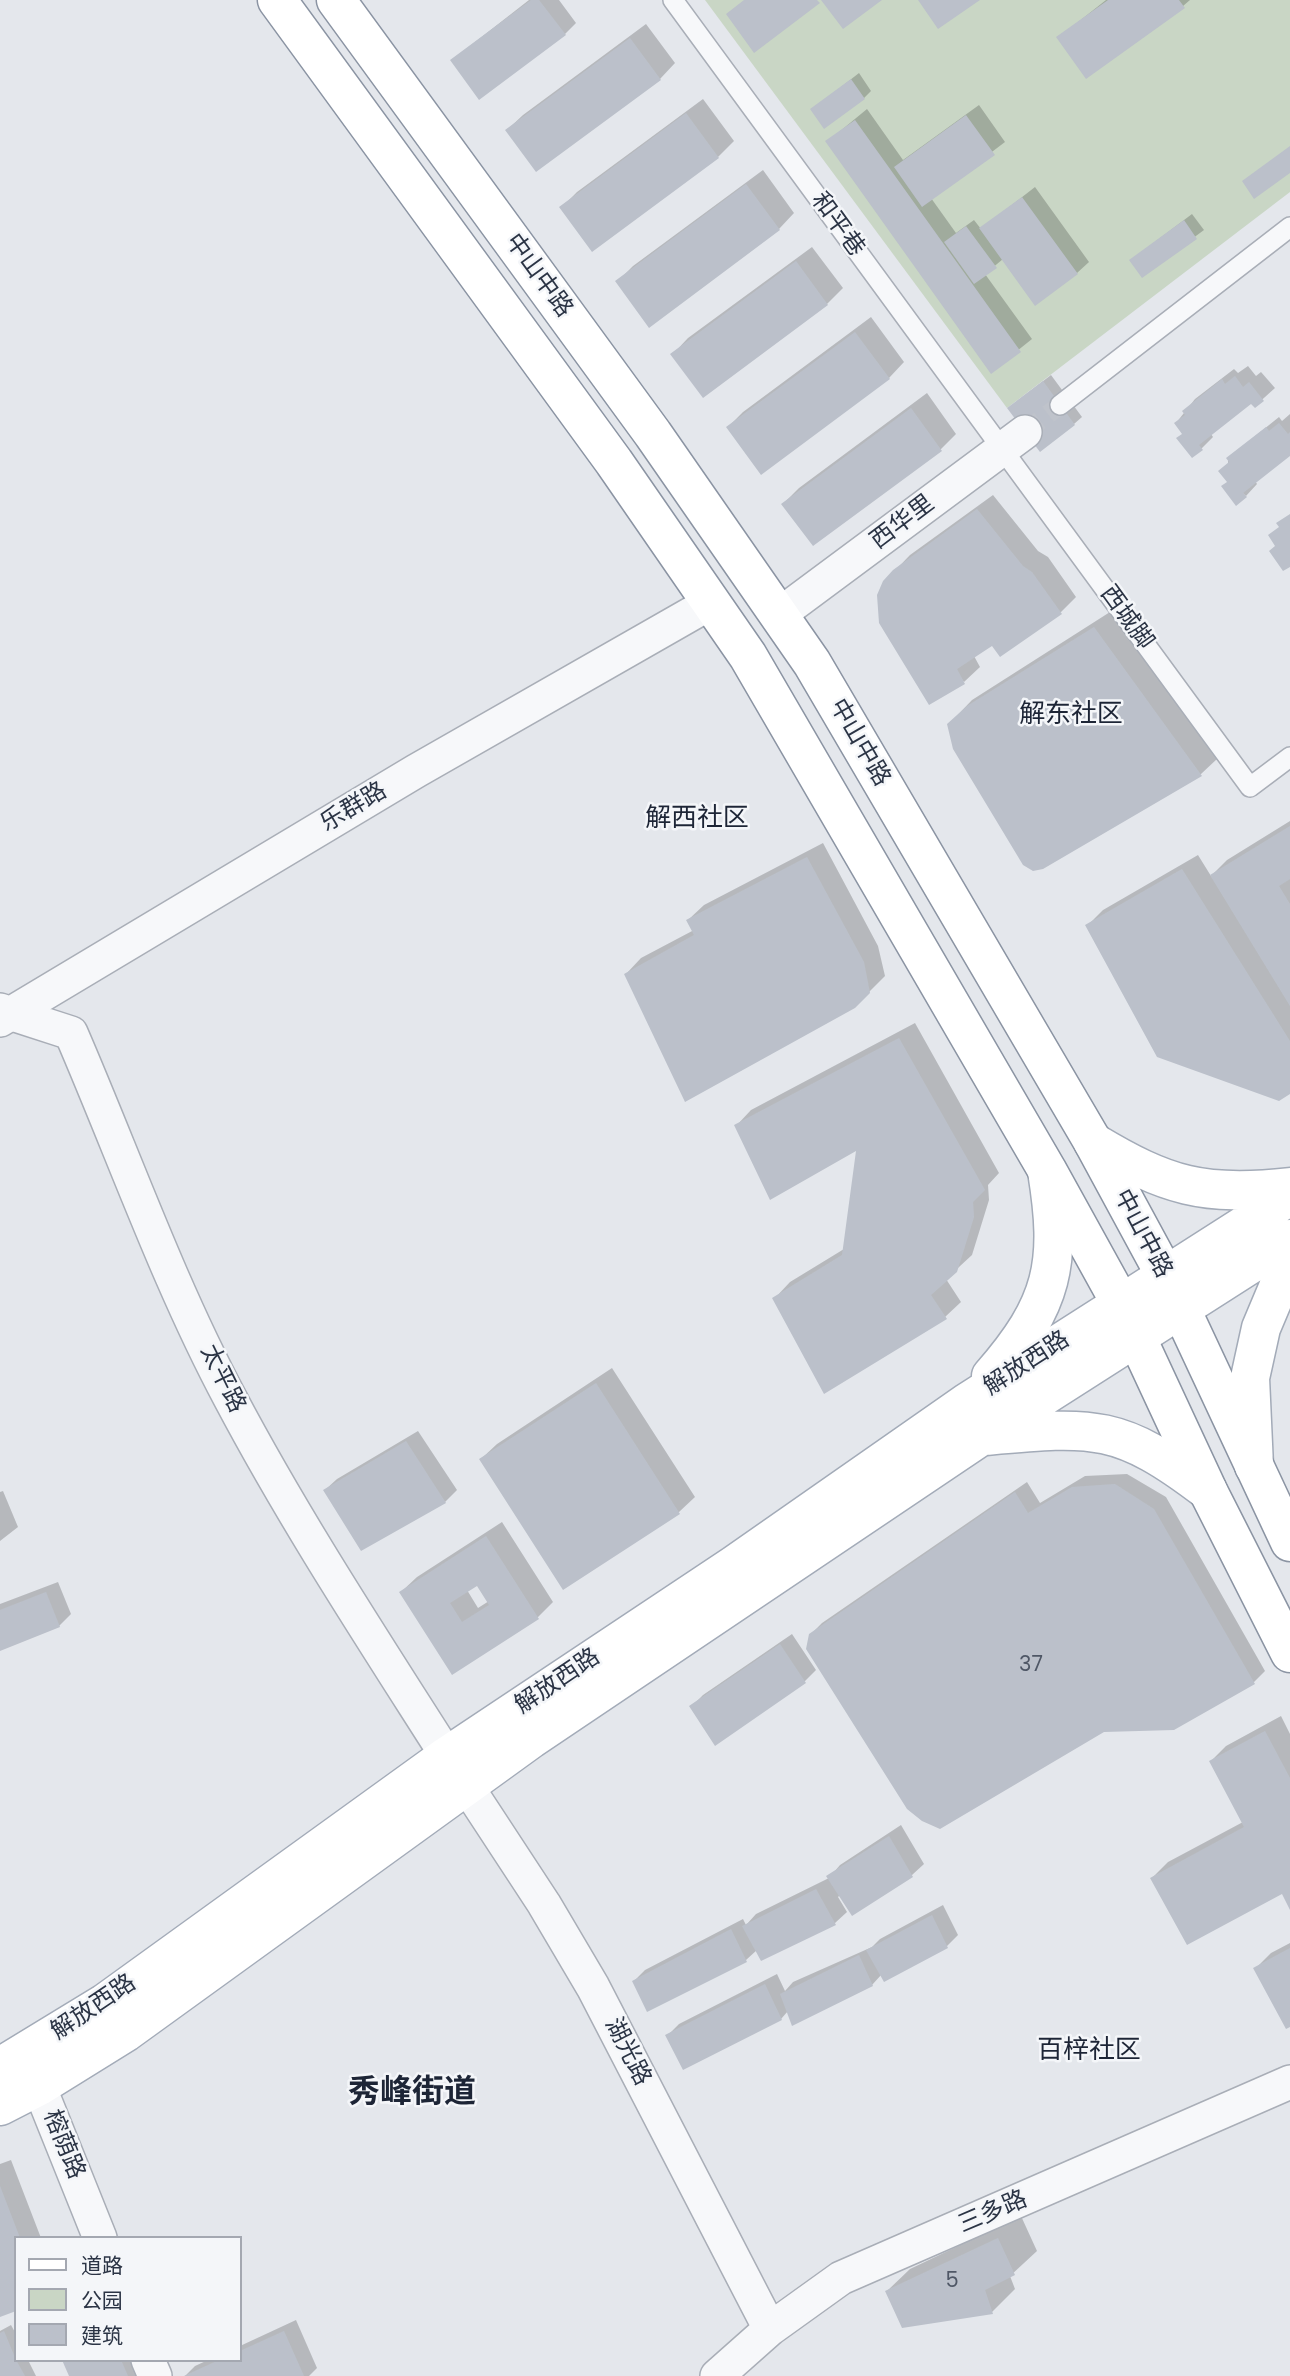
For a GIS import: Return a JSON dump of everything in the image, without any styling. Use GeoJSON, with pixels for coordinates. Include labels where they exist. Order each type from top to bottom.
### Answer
{"type":"FeatureCollection","features":[{"type":"Feature","properties":{"kind":"main road","name":"中山中路"},"geometry":{"type":"LineString","coordinates":[[277,0],[614,462],[748,656],[1047,1170],[1128,1321],[1208,1491]]}},
{"type":"Feature","properties":{"kind":"main road","name":"中山中路"},"geometry":{"type":"LineString","coordinates":[[336,0],[645,423],[780,614],[1093,1142],[1173,1292],[1290,1542]]}},
{"type":"Feature","properties":{"kind":"main road"},"geometry":{"type":"LineString","coordinates":[[1093,1142],[1135,1167],[1170,1182],[1212,1191],[1290,1187]]}},
{"type":"Feature","properties":{"kind":"main road"},"geometry":{"type":"LineString","coordinates":[[1047,1170],[1056,1248],[1048,1287],[1031,1323],[1006,1358],[973,1420],[1049,1430],[1099,1431],[1133,1441],[1155,1453],[1208,1491],[1290,1653]]}},
{"type":"Feature","properties":{"kind":"main road"},"geometry":{"type":"LineString","coordinates":[[1173,1292],[1290,1196]]}},
{"type":"Feature","properties":{"kind":"main road"},"geometry":{"type":"LineString","coordinates":[[1173,1292],[1290,1239]]}},
{"type":"Feature","properties":{"kind":"main road"},"geometry":{"type":"LineString","coordinates":[[1254,1468],[1250,1378],[1261,1328],[1290,1259]]}},
{"type":"Feature","properties":{"kind":"main road","name":"解放西路"},"geometry":{"type":"LineString","coordinates":[[0,2106],[20,2069],[125,2032],[457,1770],[973,1420],[1173,1292]]}},
{"type":"Feature","properties":{"kind":"street","name":"和平巷"},"geometry":{"type":"LineString","coordinates":[[673,0],[1013,441]]}},
{"type":"Feature","properties":{"kind":"street"},"geometry":{"type":"LineString","coordinates":[[1060,405],[1290,227]]}},
{"type":"Feature","properties":{"kind":"street","name":"西华里"},"geometry":{"type":"LineString","coordinates":[[780,614],[1013,441]]}},
{"type":"Feature","properties":{"kind":"street","name":"西城脚"},"geometry":{"type":"LineString","coordinates":[[1013,441],[1250,787],[1290,757]]}},
{"type":"Feature","properties":{"kind":"street","name":"乐群路"},"geometry":{"type":"LineString","coordinates":[[4,1014],[416,771],[712,603]]}},
{"type":"Feature","properties":{"kind":"street","name":"太平路"},"geometry":{"type":"LineString","coordinates":[[4,1014],[71,1032],[178,1287],[228,1395],[300,1521],[457,1770]]}},
{"type":"Feature","properties":{"kind":"street","name":"湖光路"},"geometry":{"type":"LineString","coordinates":[[457,1770],[544,1904],[593,1987],[771,2329]]}},
{"type":"Feature","properties":{"kind":"street","name":"榕荫路"},"geometry":{"type":"LineString","coordinates":[[20,2069],[99,2236]]}},
{"type":"Feature","properties":{"kind":"street","name":"三多路"},"geometry":{"type":"LineString","coordinates":[[717,2376],[771,2329],[841,2278],[1290,2082]]}},
{"type":"Feature","properties":{"kind":"green space"},"geometry":{"type":"Polygon","coordinates":[[[705,0],[1290,0],[1290,192],[1007,408],[705,0]]]}},
{"type":"Feature","properties":{"kind":"building"},"geometry":{"type":"Polygon","coordinates":[[[531,0],[539,0],[566,35],[479,100],[450,60],[531,0]]]}},
{"type":"Feature","properties":{"kind":"building"},"geometry":{"type":"Polygon","coordinates":[[[744,0],[817,0],[820,3],[754,53],[726,14],[744,0]]]}},
{"type":"Feature","properties":{"kind":"building"},"geometry":{"type":"Polygon","coordinates":[[[821,0],[882,0],[843,29],[821,0]]]}},
{"type":"Feature","properties":{"kind":"building"},"geometry":{"type":"Polygon","coordinates":[[[918,0],[980,0],[938,29],[918,0]]]}},
{"type":"Feature","properties":{"kind":"building"},"geometry":{"type":"Polygon","coordinates":[[[1108,0],[1179,0],[1185,8],[1086,79],[1056,37],[1108,0]]]}},
{"type":"Feature","properties":{"kind":"building"},"geometry":{"type":"Polygon","coordinates":[[[630,38],[661,80],[536,172],[505,130],[630,38]]]}},
{"type":"Feature","properties":{"kind":"building"},"geometry":{"type":"Polygon","coordinates":[[[851,79],[865,99],[824,129],[810,109],[851,79]]]}},
{"type":"Feature","properties":{"kind":"building"},"geometry":{"type":"Polygon","coordinates":[[[686,113],[719,158],[592,252],[559,207],[686,113]]]}},
{"type":"Feature","properties":{"kind":"building"},"geometry":{"type":"Polygon","coordinates":[[[966,115],[995,155],[922,207],[894,167],[966,115]]]}},
{"type":"Feature","properties":{"kind":"building"},"geometry":{"type":"Polygon","coordinates":[[[855,120],[1021,352],[991,374],[825,141],[855,120]]]}},
{"type":"Feature","properties":{"kind":"building"},"geometry":{"type":"Polygon","coordinates":[[[1290,146],[1290,173],[1254,199],[1242,181],[1290,146]]]}},
{"type":"Feature","properties":{"kind":"building"},"geometry":{"type":"Polygon","coordinates":[[[746,184],[780,230],[649,328],[615,281],[746,184]]]}},
{"type":"Feature","properties":{"kind":"building"},"geometry":{"type":"Polygon","coordinates":[[[1022,197],[1078,274],[1035,306],[979,228],[1022,197]]]}},
{"type":"Feature","properties":{"kind":"building"},"geometry":{"type":"Polygon","coordinates":[[[1184,220],[1197,239],[1142,278],[1129,260],[1184,220]]]}},
{"type":"Feature","properties":{"kind":"building"},"geometry":{"type":"Polygon","coordinates":[[[966,226],[997,268],[974,284],[944,242],[966,226]]]}},
{"type":"Feature","properties":{"kind":"building"},"geometry":{"type":"Polygon","coordinates":[[[796,261],[828,305],[703,398],[670,354],[796,261]]]}},
{"type":"Feature","properties":{"kind":"building"},"geometry":{"type":"Polygon","coordinates":[[[855,332],[890,379],[761,475],[726,427],[855,332]]]}},
{"type":"Feature","properties":{"kind":"building"},"geometry":{"type":"Polygon","coordinates":[[[1235,376],[1243,387],[1249,382],[1264,401],[1255,408],[1251,404],[1199,445],[1203,450],[1192,458],[1176,438],[1182,434],[1174,423],[1185,415],[1182,411],[1222,379],[1225,384],[1235,376]]]}},
{"type":"Feature","properties":{"kind":"building"},"geometry":{"type":"Polygon","coordinates":[[[1043,381],[1075,425],[1040,452],[1007,408],[1043,381]]]}},
{"type":"Feature","properties":{"kind":"building"},"geometry":{"type":"Polygon","coordinates":[[[911,408],[942,451],[813,546],[781,504],[911,408]]]}},
{"type":"Feature","properties":{"kind":"building"},"geometry":{"type":"Polygon","coordinates":[[[1279,423],[1288,434],[1290,432],[1290,456],[1243,493],[1247,497],[1236,506],[1221,486],[1227,482],[1218,471],[1229,462],[1226,458],[1266,427],[1269,431],[1279,423]]]}},
{"type":"Feature","properties":{"kind":"building"},"geometry":{"type":"Polygon","coordinates":[[[977,509],[1023,566],[1032,572],[1062,614],[1000,657],[992,646],[957,669],[965,684],[929,705],[879,623],[877,595],[883,581],[893,570],[977,509]]]}},
{"type":"Feature","properties":{"kind":"building"},"geometry":{"type":"Polygon","coordinates":[[[1290,514],[1290,567],[1283,571],[1269,551],[1275,546],[1268,535],[1279,527],[1276,523],[1290,514]]]}},
{"type":"Feature","properties":{"kind":"building"},"geometry":{"type":"Polygon","coordinates":[[[1094,627],[1202,776],[1043,869],[1033,871],[1023,865],[953,749],[947,724],[967,706],[1094,627]]]}},
{"type":"Feature","properties":{"kind":"building"},"geometry":{"type":"Polygon","coordinates":[[[1290,826],[1290,879],[1279,886],[1290,904],[1290,1006],[1210,875],[1290,826]]]}},
{"type":"Feature","properties":{"kind":"building"},"geometry":{"type":"Polygon","coordinates":[[[807,857],[864,962],[870,993],[855,1008],[685,1102],[624,974],[694,935],[686,920],[807,857]]]}},
{"type":"Feature","properties":{"kind":"building"},"geometry":{"type":"Polygon","coordinates":[[[1182,869],[1290,1041],[1290,1094],[1279,1101],[1157,1057],[1085,925],[1182,869]]]}},
{"type":"Feature","properties":{"kind":"building"},"geometry":{"type":"Polygon","coordinates":[[[899,1038],[985,1190],[973,1202],[974,1217],[957,1272],[931,1295],[947,1319],[824,1394],[772,1298],[842,1255],[856,1151],[770,1200],[734,1125],[899,1038]]]}},
{"type":"Feature","properties":{"kind":"building"},"geometry":{"type":"Polygon","coordinates":[[[596,1383],[680,1514],[563,1590],[479,1459],[596,1383]]]}},
{"type":"Feature","properties":{"kind":"building"},"geometry":{"type":"Polygon","coordinates":[[[406,1441],[446,1503],[361,1551],[323,1490],[406,1441]]]}},
{"type":"Feature","properties":{"kind":"building"},"geometry":{"type":"Polygon","coordinates":[[[1115,1484],[1154,1509],[1255,1684],[1174,1730],[1104,1732],[940,1829],[922,1821],[907,1809],[806,1649],[809,1634],[1015,1492],[1028,1513],[1072,1487],[1115,1484]]]}},
{"type":"Feature","properties":{"kind":"building"},"geometry":{"type":"Polygon","coordinates":[[[486,1536],[539,1619],[452,1675],[399,1592],[486,1536]],[[477,1586],[450,1603],[462,1622],[489,1605],[477,1586]]]}},
{"type":"Feature","properties":{"kind":"building"},"geometry":{"type":"Polygon","coordinates":[[[46,1592],[60,1627],[0,1651],[0,1610],[46,1592]]]}},
{"type":"Feature","properties":{"kind":"building"},"geometry":{"type":"Polygon","coordinates":[[[780,1644],[806,1683],[715,1746],[689,1706],[780,1644]]]}},
{"type":"Feature","properties":{"kind":"building"},"geometry":{"type":"Polygon","coordinates":[[[1265,1731],[1290,1778],[1290,1910],[1282,1894],[1187,1945],[1150,1878],[1244,1827],[1209,1761],[1265,1731]]]}},
{"type":"Feature","properties":{"kind":"building"},"geometry":{"type":"Polygon","coordinates":[[[889,1836],[913,1877],[852,1916],[826,1876],[889,1836]]]}},
{"type":"Feature","properties":{"kind":"building"},"geometry":{"type":"Polygon","coordinates":[[[816,1889],[836,1925],[761,1961],[742,1926],[816,1889]]]}},
{"type":"Feature","properties":{"kind":"building"},"geometry":{"type":"Polygon","coordinates":[[[932,1915],[948,1948],[884,1982],[866,1950],[932,1915]]]}},
{"type":"Feature","properties":{"kind":"building"},"geometry":{"type":"Polygon","coordinates":[[[731,1929],[747,1962],[647,2012],[632,1981],[731,1929]]]}},
{"type":"Feature","properties":{"kind":"building"},"geometry":{"type":"Polygon","coordinates":[[[1290,1948],[1290,2027],[1286,2029],[1253,1968],[1290,1948]]]}},
{"type":"Feature","properties":{"kind":"building"},"geometry":{"type":"Polygon","coordinates":[[[859,1955],[873,1986],[792,2026],[780,1994],[859,1955]]]}},
{"type":"Feature","properties":{"kind":"building"},"geometry":{"type":"Polygon","coordinates":[[[765,1984],[782,2020],[683,2070],[665,2035],[765,1984]]]}},
{"type":"Feature","properties":{"kind":"building"},"geometry":{"type":"Polygon","coordinates":[[[0,2186],[19,2236],[14,2236],[14,2312],[0,2317],[0,2186]]]}},
{"type":"Feature","properties":{"kind":"building"},"geometry":{"type":"Polygon","coordinates":[[[998,2238],[1015,2275],[985,2290],[993,2314],[902,2328],[885,2291],[998,2238]]]}},
{"type":"Feature","properties":{"kind":"building"},"geometry":{"type":"Polygon","coordinates":[[[4,2331],[14,2362],[17,2362],[25,2376],[0,2376],[0,2333],[4,2331]]]}},
{"type":"Feature","properties":{"kind":"building"},"geometry":{"type":"Polygon","coordinates":[[[284,2331],[304,2376],[184,2376],[215,2362],[242,2362],[242,2350],[284,2331]]]}},
{"type":"Feature","properties":{"kind":"building"},"geometry":{"type":"Polygon","coordinates":[[[63,2362],[122,2362],[128,2376],[69,2376],[63,2362]]]}},
{"type":"Feature","properties":{"kind":"tunnel"},"geometry":{"type":"LineString","coordinates":[[1025,432],[1060,405]]}},
{"type":"Feature","properties":{"kind":"district","name":"解东社区"},"geometry":{"type":"Point","coordinates":[1071,715]}},
{"type":"Feature","properties":{"kind":"district","name":"解西社区"},"geometry":{"type":"Point","coordinates":[697,819]}},
{"type":"Feature","properties":{"kind":"district","name":"百梓社区"},"geometry":{"type":"Point","coordinates":[1089,2051]}},
{"type":"Feature","properties":{"kind":"district","name":"秀峰街道"},"geometry":{"type":"Point","coordinates":[412,2094]}}]}
